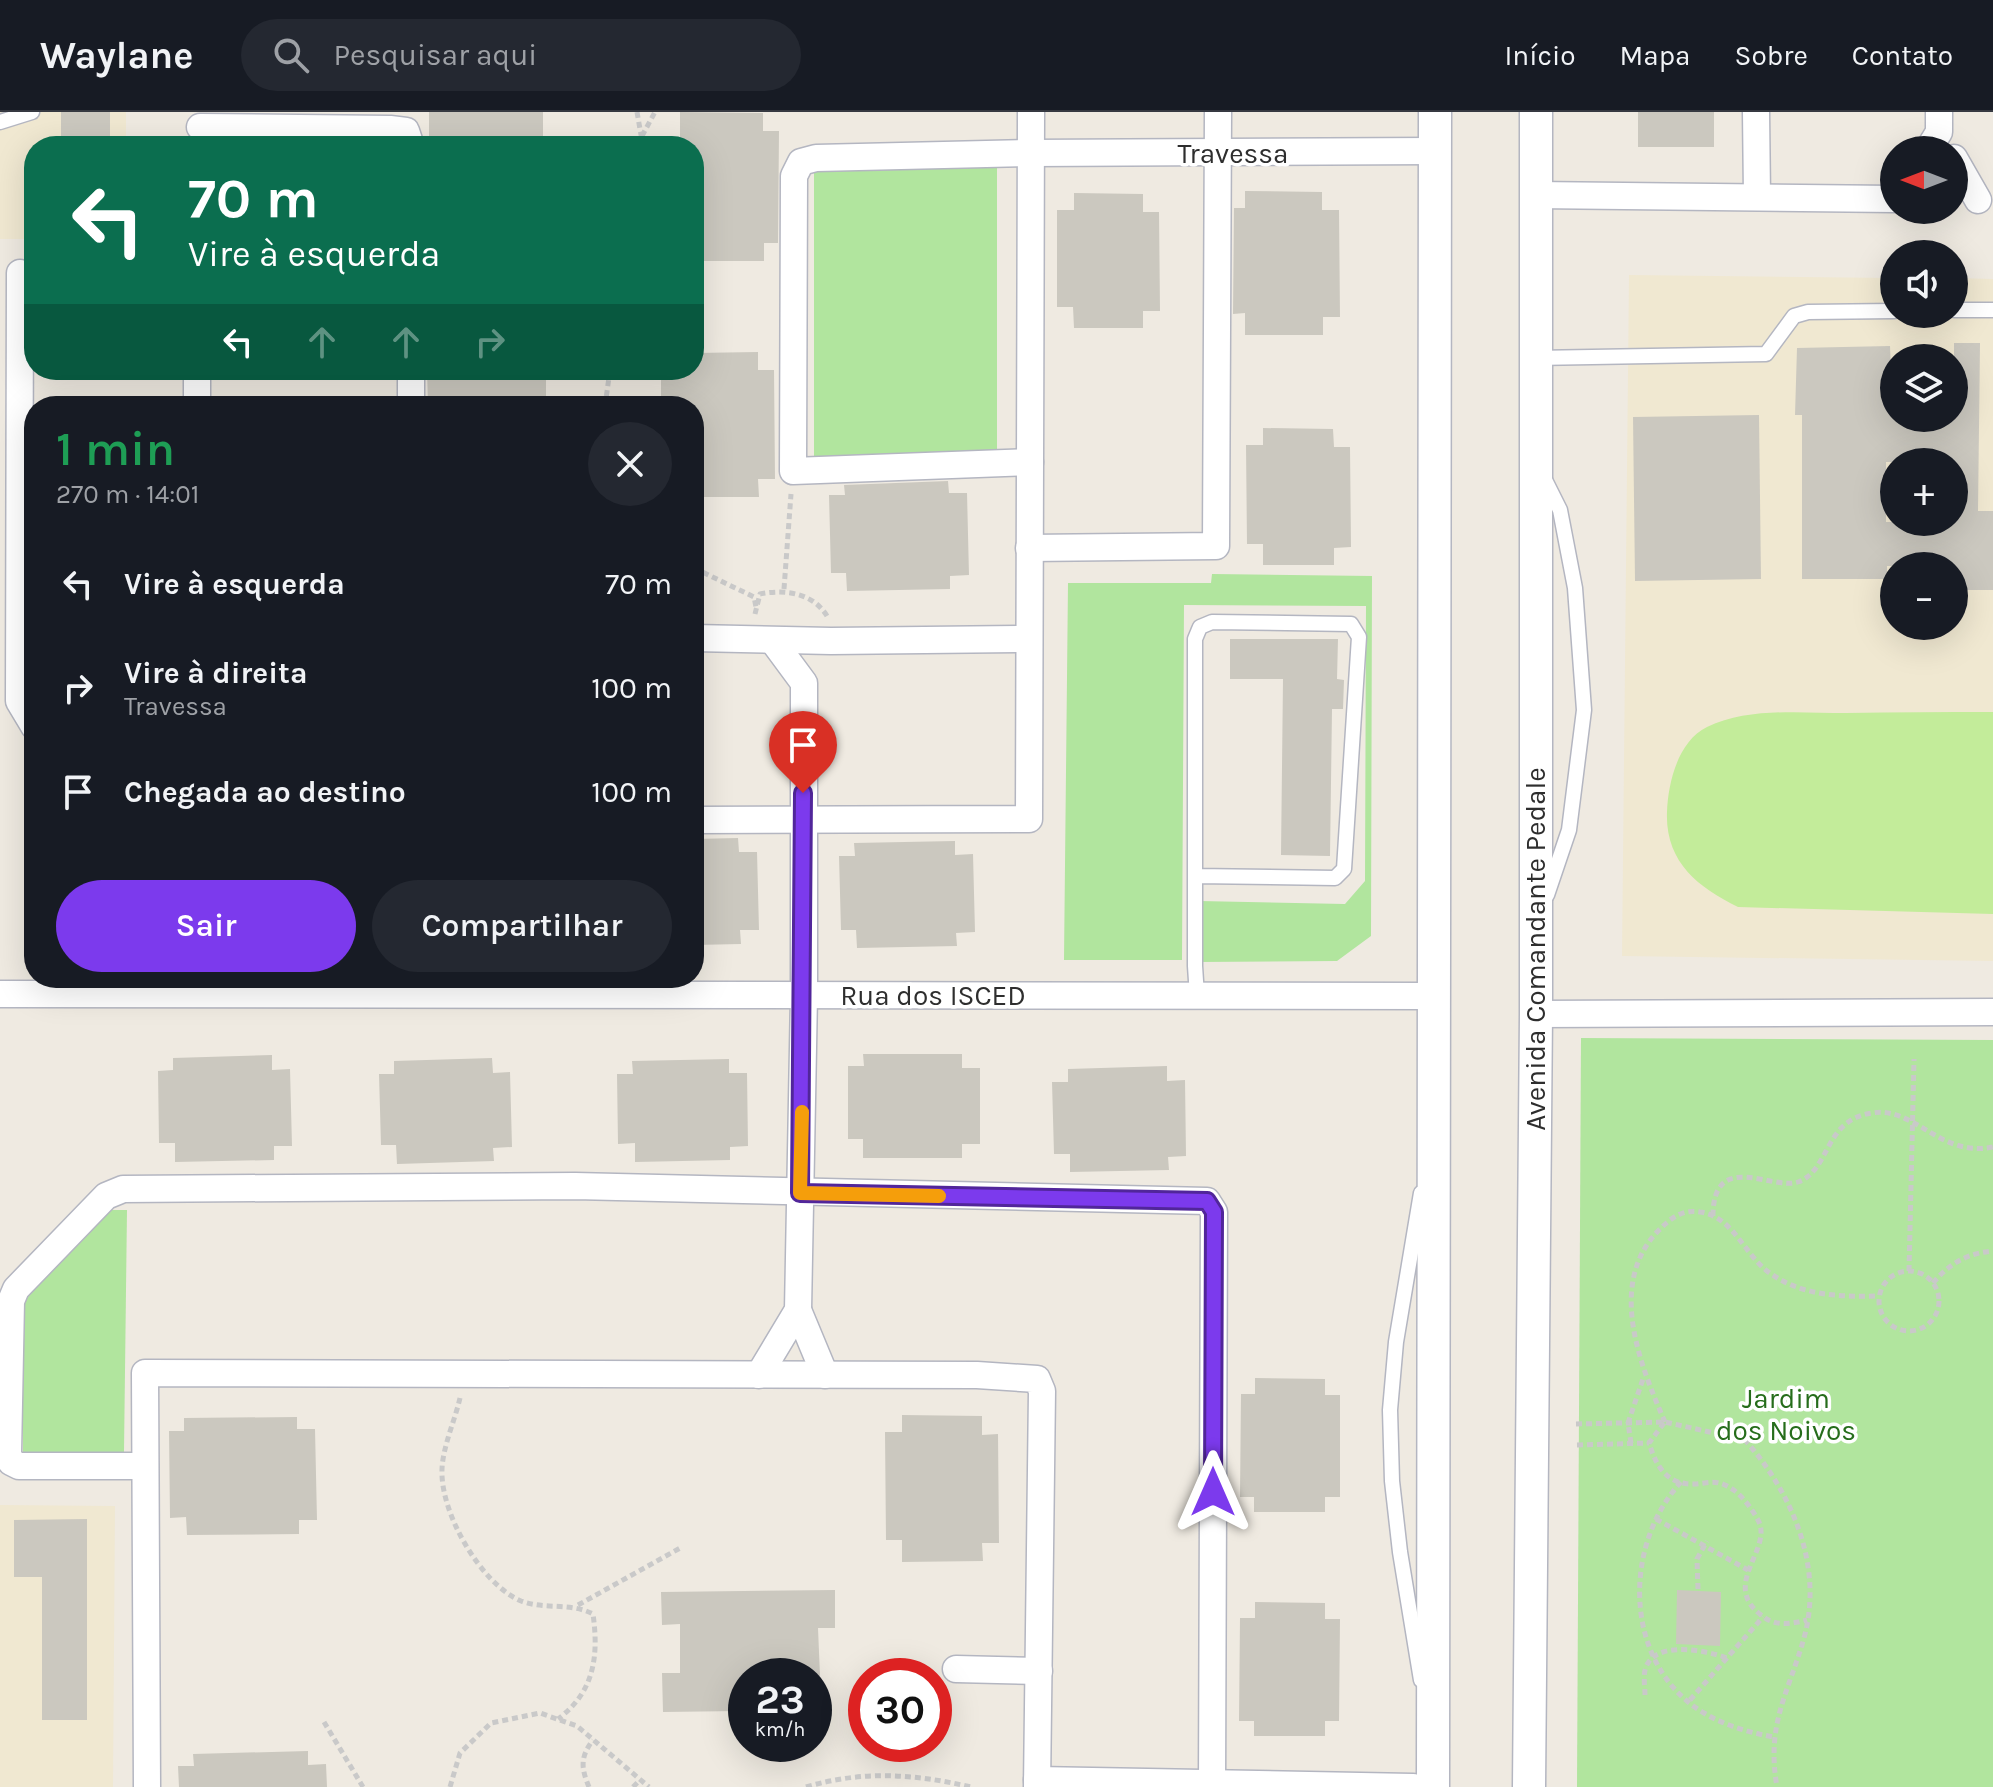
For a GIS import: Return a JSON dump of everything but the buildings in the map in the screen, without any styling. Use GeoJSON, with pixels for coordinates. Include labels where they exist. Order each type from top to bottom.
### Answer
{"type":"FeatureCollection","features":[{"type":"Feature","properties":{"kind":"street"},"geometry":{"type":"LineString","coordinates":[[704,820],[1029,819],[1031,112]]}},
{"type":"Feature","properties":{"kind":"street"},"geometry":{"type":"LineString","coordinates":[[1029,548],[1216,546],[1218,112]]}},
{"type":"Feature","properties":{"kind":"street"},"geometry":{"type":"LineString","coordinates":[[1433,1787],[1435,112]]}},
{"type":"Feature","properties":{"kind":"street","name":"Avenida Comandante Pedale"},"geometry":{"type":"LineString","coordinates":[[1529,1787],[1536,1014],[1536,112]]}},
{"type":"Feature","properties":{"kind":"street"},"geometry":{"type":"LineString","coordinates":[[1756,112],[1757,196]]}},
{"type":"Feature","properties":{"kind":"street"},"geometry":{"type":"LineString","coordinates":[[200,128],[390,129],[406,131],[408,136]]}},
{"type":"Feature","properties":{"kind":"street","name":"Travessa"},"geometry":{"type":"LineString","coordinates":[[793,471],[794,176],[801,162],[816,158],[1031,153],[1435,151]]}},
{"type":"Feature","properties":{"kind":"street"},"geometry":{"type":"LineString","coordinates":[[1535,195],[1880,199]]}},
{"type":"Feature","properties":{"kind":"street"},"geometry":{"type":"LineString","coordinates":[[18,273],[19,701],[24,709]]}},
{"type":"Feature","properties":{"kind":"street"},"geometry":{"type":"LineString","coordinates":[[793,471],[1030,462]]}},
{"type":"Feature","properties":{"kind":"street"},"geometry":{"type":"LineString","coordinates":[[704,639],[1029,639]]}},
{"type":"Feature","properties":{"kind":"street"},"geometry":{"type":"LineString","coordinates":[[773,641],[804,683]]}},
{"type":"Feature","properties":{"kind":"street"},"geometry":{"type":"LineString","coordinates":[[825,1375],[798,1310],[804,995],[804,683],[831,641]]}},
{"type":"Feature","properties":{"kind":"street","name":"Rua dos ISCED"},"geometry":{"type":"LineString","coordinates":[[0,994],[1433,996]]}},
{"type":"Feature","properties":{"kind":"street"},"geometry":{"type":"LineString","coordinates":[[1536,1014],[1993,1012]]}},
{"type":"Feature","properties":{"kind":"street"},"geometry":{"type":"LineString","coordinates":[[145,1466],[19,1466],[11,1462],[8,1454],[11,1301],[16,1289],[110,1193],[123,1189],[575,1186],[1207,1201],[1214,1212],[1212,1785]]}},
{"type":"Feature","properties":{"kind":"street"},"geometry":{"type":"LineString","coordinates":[[759,1375],[798,1310]]}},
{"type":"Feature","properties":{"kind":"street"},"geometry":{"type":"LineString","coordinates":[[147,1787],[145,1373],[1021,1376],[1037,1379],[1042,1391],[1037,1784],[1413,1787]]}},
{"type":"Feature","properties":{"kind":"street"},"geometry":{"type":"LineString","coordinates":[[956,1669],[1039,1671]]}},
{"type":"Feature","properties":{"kind":"lane"},"geometry":{"type":"LineString","coordinates":[[0,122],[32,112]]}},
{"type":"Feature","properties":{"kind":"lane"},"geometry":{"type":"LineString","coordinates":[[1968,310],[1993,310]]}},
{"type":"Feature","properties":{"kind":"lane"},"geometry":{"type":"LineString","coordinates":[[1534,358],[1766,354],[1794,316],[1808,312],[1880,311]]}},
{"type":"Feature","properties":{"kind":"lane"},"geometry":{"type":"LineString","coordinates":[[1534,930],[1569,830],[1584,710],[1575,588],[1560,510],[1537,464]]}},
{"type":"Feature","properties":{"kind":"lane"},"geometry":{"type":"LineString","coordinates":[[1195,876],[1335,878],[1344,869],[1359,637],[1351,624],[1212,622],[1200,627],[1195,639],[1195,876],[1197,996]]}},
{"type":"Feature","properties":{"kind":"path"},"geometry":{"type":"LineString","coordinates":[[637,112],[641,136]]}},
{"type":"Feature","properties":{"kind":"path"},"geometry":{"type":"LineString","coordinates":[[642,136],[655,112]]}},
{"type":"Feature","properties":{"kind":"path"},"geometry":{"type":"LineString","coordinates":[[784,589],[793,471]]}},
{"type":"Feature","properties":{"kind":"path"},"geometry":{"type":"LineString","coordinates":[[704,573],[754,597],[756,612]]}},
{"type":"Feature","properties":{"kind":"path"},"geometry":{"type":"LineString","coordinates":[[734,641],[756,612],[760,594],[784,589],[807,599],[827,613],[831,641]]}},
{"type":"Feature","properties":{"kind":"path"},"geometry":{"type":"LineString","coordinates":[[1909,1271],[1914,1059]]}},
{"type":"Feature","properties":{"kind":"path"},"geometry":{"type":"LineString","coordinates":[[1713,1216],[1713,1201],[1721,1187],[1735,1179],[1754,1175],[1784,1184],[1799,1182],[1812,1172],[1838,1128],[1874,1112],[1912,1123],[1939,1139],[1973,1151],[1993,1147]]}},
{"type":"Feature","properties":{"kind":"path"},"geometry":{"type":"LineString","coordinates":[[1665,1422],[1645,1375],[1631,1319],[1638,1266],[1648,1242],[1672,1216],[1699,1212],[1713,1216],[1727,1225],[1767,1271],[1794,1286],[1821,1294],[1879,1296]]}},
{"type":"Feature","properties":{"kind":"path"},"geometry":{"type":"LineString","coordinates":[[1933,1283],[1946,1268],[1966,1257],[1993,1251]]}},
{"type":"Feature","properties":{"kind":"path"},"geometry":{"type":"LineString","coordinates":[[1909,1271],[1918,1272],[1933,1283],[1939,1301],[1933,1319],[1918,1330],[1898,1330],[1889,1324],[1879,1306],[1879,1296],[1889,1278],[1909,1271]]}},
{"type":"Feature","properties":{"kind":"path"},"geometry":{"type":"LineString","coordinates":[[467,1374],[442,1469],[446,1505],[463,1541],[493,1581],[522,1601],[577,1606],[593,1614],[596,1640],[593,1674],[577,1705],[558,1719]]}},
{"type":"Feature","properties":{"kind":"path"},"geometry":{"type":"LineString","coordinates":[[1631,1443],[1628,1423],[1645,1375]]}},
{"type":"Feature","properties":{"kind":"path"},"geometry":{"type":"LineString","coordinates":[[1649,1443],[1665,1422]]}},
{"type":"Feature","properties":{"kind":"path"},"geometry":{"type":"LineString","coordinates":[[1576,1424],[1665,1422],[1745,1440],[1765,1463],[1786,1496],[1809,1569],[1807,1620],[1780,1701],[1773,1737],[1777,1787]]}},
{"type":"Feature","properties":{"kind":"path"},"geometry":{"type":"LineString","coordinates":[[1577,1445],[1649,1443]]}},
{"type":"Feature","properties":{"kind":"path"},"geometry":{"type":"LineString","coordinates":[[1649,1443],[1654,1461],[1667,1478],[1681,1482],[1717,1482],[1734,1489],[1750,1506],[1760,1524],[1761,1542],[1748,1570],[1746,1592],[1753,1609],[1763,1617],[1789,1625],[1807,1620]]}},
{"type":"Feature","properties":{"kind":"path"},"geometry":{"type":"LineString","coordinates":[[1681,1482],[1668,1497],[1644,1542],[1638,1593],[1646,1639],[1668,1679],[1702,1711],[1743,1731],[1773,1737]]}},
{"type":"Feature","properties":{"kind":"path"},"geometry":{"type":"LineString","coordinates":[[1656,1519],[1706,1543],[1748,1570]]}},
{"type":"Feature","properties":{"kind":"path"},"geometry":{"type":"LineString","coordinates":[[1698,1589],[1697,1559],[1706,1543]]}},
{"type":"Feature","properties":{"kind":"path"},"geometry":{"type":"LineString","coordinates":[[577,1606],[682,1547]]}},
{"type":"Feature","properties":{"kind":"path"},"geometry":{"type":"LineString","coordinates":[[1690,1700],[1763,1617]]}},
{"type":"Feature","properties":{"kind":"path"},"geometry":{"type":"LineString","coordinates":[[1645,1695],[1648,1662],[1656,1656],[1690,1650],[1709,1651],[1727,1658]]}},
{"type":"Feature","properties":{"kind":"path"},"geometry":{"type":"LineString","coordinates":[[450,1787],[460,1753],[491,1723],[540,1713],[577,1726],[649,1787]]}},
{"type":"Feature","properties":{"kind":"path"},"geometry":{"type":"LineString","coordinates":[[324,1722],[363,1787]]}},
{"type":"Feature","properties":{"kind":"path"},"geometry":{"type":"LineString","coordinates":[[589,1787],[582,1771],[583,1753],[593,1740]]}},
{"type":"Feature","properties":{"kind":"path"},"geometry":{"type":"LineString","coordinates":[[806,1787],[846,1775],[923,1775],[971,1787]]}},
{"type":"Feature","properties":{"kind":"path"},"geometry":{"type":"LineString","coordinates":[[633,1787],[640,1780]]}},
{"type":"Feature","properties":{"kind":"shaded area"},"geometry":{"type":"Polygon","coordinates":[[[0,112],[126,112],[126,136],[24,136],[24,239],[0,239],[0,112]]]}},
{"type":"Feature","properties":{"kind":"shaded area"},"geometry":{"type":"Polygon","coordinates":[[[1629,275],[1880,278],[1880,328],[1968,328],[1968,278],[1993,279],[1993,961],[1622,956],[1629,275]]]}},
{"type":"Feature","properties":{"kind":"shaded area"},"geometry":{"type":"Polygon","coordinates":[[[0,1505],[115,1506],[113,1787],[0,1787],[0,1505]]]}},
{"type":"Feature","properties":{"kind":"green space"},"geometry":{"type":"Polygon","coordinates":[[[814,167],[997,167],[997,456],[814,457],[814,167]]]}},
{"type":"Feature","properties":{"kind":"green space"},"geometry":{"type":"Polygon","coordinates":[[[1212,574],[1372,576],[1371,936],[1337,961],[1198,962],[1199,901],[1345,904],[1365,881],[1366,606],[1184,605],[1182,960],[1064,960],[1068,583],[1211,583],[1212,574]]]}},
{"type":"Feature","properties":{"kind":"green space"},"geometry":{"type":"Polygon","coordinates":[[[1775,712],[1993,712],[1993,914],[1738,907],[1697,881],[1686,870],[1671,845],[1667,812],[1672,776],[1689,742],[1707,727],[1740,716],[1775,712]]]}},
{"type":"Feature","properties":{"kind":"green space","name":"Jardim dos Noivos"},"geometry":{"type":"Polygon","coordinates":[[[1581,1038],[1993,1040],[1993,1787],[1577,1787],[1581,1038]]]}},
{"type":"Feature","properties":{"kind":"green space"},"geometry":{"type":"Polygon","coordinates":[[[106,1210],[127,1210],[124,1452],[118,1460],[23,1457],[23,1296],[106,1210]]]}},
{"type":"Feature","properties":{"kind":"slow traffic"},"geometry":{"type":"LineString","coordinates":[[802,1112],[800,1193],[939,1196]]}},
{"type":"Feature","properties":{"kind":"route"},"geometry":{"type":"LineString","coordinates":[[803,793],[804,995],[800,1193],[1207,1201],[1214,1212],[1213,1492]]}}]}
